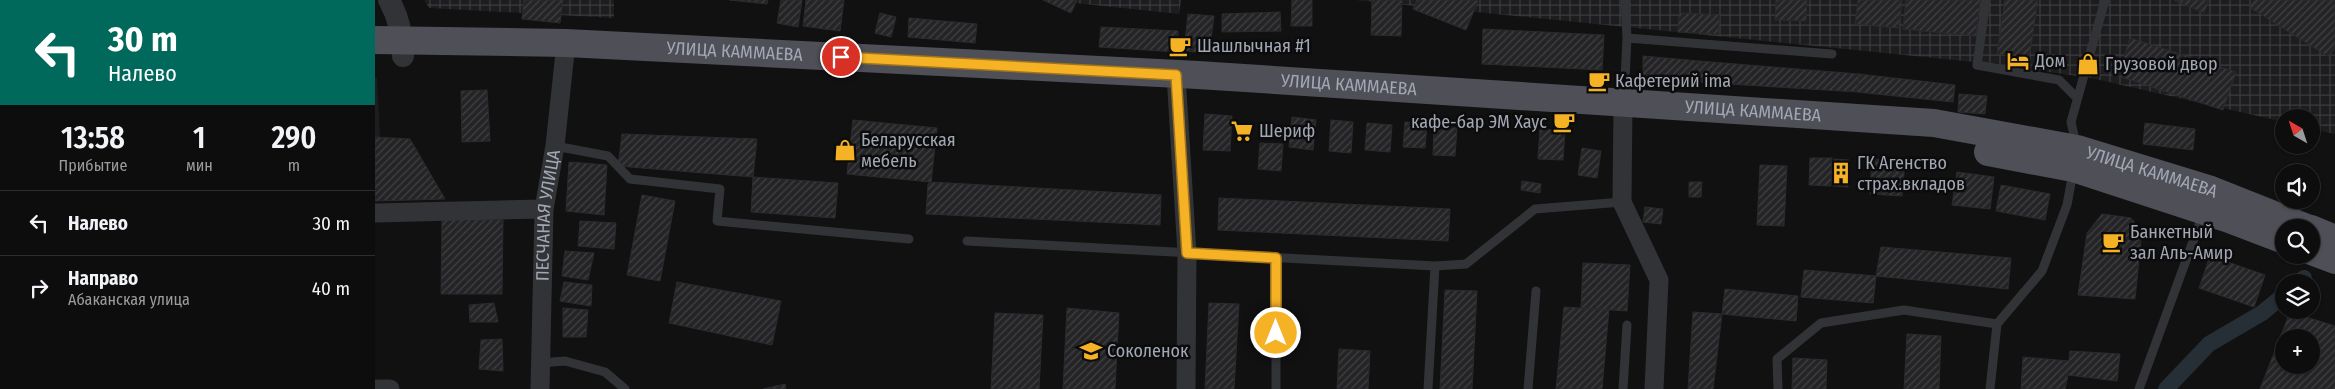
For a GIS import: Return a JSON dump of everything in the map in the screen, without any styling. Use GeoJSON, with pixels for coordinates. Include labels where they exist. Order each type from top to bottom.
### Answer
{"type":"FeatureCollection","features":[{"type":"Feature","properties":{"kind":"main road","name":"УЛИЦА КАММАЕВА"},"geometry":{"type":"LineString","coordinates":[[375,40],[403,48],[565,50],[1176,81],[1623,111],[1930,141],[2075,159],[2208,201],[2275,219]]}},
{"type":"Feature","properties":{"kind":"main road","name":"УЛИЦА КАММАЕВА"},"geometry":{"type":"LineString","coordinates":[[375,57],[403,48]]}},
{"type":"Feature","properties":{"kind":"main road","name":"УЛИЦА КАММАЕВА"},"geometry":{"type":"LineString","coordinates":[[2208,201],[2229,219],[2275,237]]}},
{"type":"Feature","properties":{"kind":"main road"},"geometry":{"type":"LineString","coordinates":[[2320,233],[2335,239]]}},
{"type":"Feature","properties":{"kind":"main road"},"geometry":{"type":"LineString","coordinates":[[2320,254],[2335,260]]}},
{"type":"Feature","properties":{"kind":"street"},"geometry":{"type":"LineString","coordinates":[[389,0],[397,15],[403,48]]}},
{"type":"Feature","properties":{"kind":"street","name":"ПЕСЧАНАЯ УЛИЦА"},"geometry":{"type":"LineString","coordinates":[[540,389],[544,209],[555,146],[565,50]]}},
{"type":"Feature","properties":{"kind":"street"},"geometry":{"type":"LineString","coordinates":[[1176,81],[1187,253],[1186,389]]}},
{"type":"Feature","properties":{"kind":"street"},"geometry":{"type":"LineString","coordinates":[[1623,111],[1622,202],[1645,246],[1659,280],[1654,389]]}},
{"type":"Feature","properties":{"kind":"street"},"geometry":{"type":"LineString","coordinates":[[375,213],[544,209]]}},
{"type":"Feature","properties":{"kind":"street"},"geometry":{"type":"LineString","coordinates":[[375,389],[390,389]]}},
{"type":"Feature","properties":{"kind":"lane"},"geometry":{"type":"LineString","coordinates":[[1623,111],[1627,38],[1625,0]]}},
{"type":"Feature","properties":{"kind":"lane"},"geometry":{"type":"LineString","coordinates":[[1986,0],[1977,64],[2059,80],[2077,98]]}},
{"type":"Feature","properties":{"kind":"lane"},"geometry":{"type":"LineString","coordinates":[[1990,389],[1997,324],[2042,271],[2067,205],[2075,159],[2071,122],[2105,0]]}},
{"type":"Feature","properties":{"kind":"lane"},"geometry":{"type":"LineString","coordinates":[[1627,38],[1833,54]]}},
{"type":"Feature","properties":{"kind":"lane"},"geometry":{"type":"LineString","coordinates":[[555,146],[608,156],[630,179],[720,189],[717,221],[909,239]]}},
{"type":"Feature","properties":{"kind":"lane"},"geometry":{"type":"LineString","coordinates":[[2139,389],[2208,201]]}},
{"type":"Feature","properties":{"kind":"lane"},"geometry":{"type":"LineString","coordinates":[[967,241],[1435,266],[1466,264],[1535,209],[1622,202]]}},
{"type":"Feature","properties":{"kind":"lane"},"geometry":{"type":"LineString","coordinates":[[1276,258],[1276,389]]}},
{"type":"Feature","properties":{"kind":"lane"},"geometry":{"type":"LineString","coordinates":[[1428,389],[1435,266]]}},
{"type":"Feature","properties":{"kind":"lane"},"geometry":{"type":"LineString","coordinates":[[1528,389],[1536,291]]}},
{"type":"Feature","properties":{"kind":"lane"},"geometry":{"type":"LineString","coordinates":[[1778,389],[1777,360],[1821,323],[1904,310],[1997,324]]}},
{"type":"Feature","properties":{"kind":"lane"},"geometry":{"type":"LineString","coordinates":[[1623,389],[1627,325]]}},
{"type":"Feature","properties":{"kind":"lane"},"geometry":{"type":"LineString","coordinates":[[540,362],[565,360],[605,372],[625,389]]}},
{"type":"Feature","properties":{"kind":"shaded area"},"geometry":{"type":"Polygon","coordinates":[[[424,0],[614,0],[614,18],[429,8],[424,0]]]}},
{"type":"Feature","properties":{"kind":"shaded area"},"geometry":{"type":"Polygon","coordinates":[[[1047,0],[1181,0],[1179,14],[1047,0]]]}},
{"type":"Feature","properties":{"kind":"shaded area"},"geometry":{"type":"Polygon","coordinates":[[[1356,0],[2335,0],[2335,134],[2320,131],[2320,109],[2275,109],[2275,120],[2091,78],[1994,64],[1356,0]]]}},
{"type":"Feature","properties":{"kind":"shaded area"},"geometry":{"type":"Polygon","coordinates":[[[375,78],[377,78],[380,137],[375,137],[375,78]]]}},
{"type":"Feature","properties":{"kind":"building"},"geometry":{"type":"Polygon","coordinates":[[[524,0],[563,0],[560,23],[522,19],[524,0]]]}},
{"type":"Feature","properties":{"kind":"building"},"geometry":{"type":"Polygon","coordinates":[[[729,0],[768,0],[767,4],[729,0]]]}},
{"type":"Feature","properties":{"kind":"building"},"geometry":{"type":"Polygon","coordinates":[[[781,0],[802,0],[798,27],[777,23],[781,0]]]}},
{"type":"Feature","properties":{"kind":"building"},"geometry":{"type":"Polygon","coordinates":[[[806,0],[844,0],[840,31],[803,26],[806,0]]]}},
{"type":"Feature","properties":{"kind":"building"},"geometry":{"type":"Polygon","coordinates":[[[1043,0],[1077,0],[1071,13],[1043,0]]]}},
{"type":"Feature","properties":{"kind":"building"},"geometry":{"type":"Polygon","coordinates":[[[1292,0],[1312,0],[1312,26],[1291,26],[1292,0]]]}},
{"type":"Feature","properties":{"kind":"building"},"geometry":{"type":"Polygon","coordinates":[[[1372,0],[1402,0],[1401,36],[1371,35],[1372,0]]]}},
{"type":"Feature","properties":{"kind":"building"},"geometry":{"type":"Polygon","coordinates":[[[1417,0],[1478,1],[1466,30],[1413,9],[1417,0]]]}},
{"type":"Feature","properties":{"kind":"building"},"geometry":{"type":"Polygon","coordinates":[[[1776,0],[1807,0],[1806,21],[1775,20],[1776,0]]]}},
{"type":"Feature","properties":{"kind":"building"},"geometry":{"type":"Polygon","coordinates":[[[1858,0],[1902,0],[1899,28],[1855,24],[1858,0]]]}},
{"type":"Feature","properties":{"kind":"building"},"geometry":{"type":"Polygon","coordinates":[[[1906,0],[1980,0],[1976,36],[1903,29],[1906,0]]]}},
{"type":"Feature","properties":{"kind":"building"},"geometry":{"type":"Polygon","coordinates":[[[2005,0],[2038,0],[2029,59],[1997,54],[2005,0]]]}},
{"type":"Feature","properties":{"kind":"building"},"geometry":{"type":"Polygon","coordinates":[[[2174,0],[2209,0],[2204,13],[2174,0]]]}},
{"type":"Feature","properties":{"kind":"building"},"geometry":{"type":"Polygon","coordinates":[[[2254,0],[2335,0],[2335,47],[2329,57],[2249,7],[2254,0]]]}},
{"type":"Feature","properties":{"kind":"building"},"geometry":{"type":"Polygon","coordinates":[[[1280,12],[1281,31],[1222,32],[1222,14],[1280,12]]]}},
{"type":"Feature","properties":{"kind":"building"},"geometry":{"type":"Polygon","coordinates":[[[880,13],[896,17],[891,37],[875,33],[880,13]]]}},
{"type":"Feature","properties":{"kind":"building"},"geometry":{"type":"Polygon","coordinates":[[[1679,13],[1720,15],[1718,34],[1678,32],[1679,13]]]}},
{"type":"Feature","properties":{"kind":"building"},"geometry":{"type":"Polygon","coordinates":[[[1188,14],[1214,16],[1209,53],[1184,51],[1188,14]]]}},
{"type":"Feature","properties":{"kind":"building"},"geometry":{"type":"Polygon","coordinates":[[[909,18],[977,24],[975,43],[908,37],[909,18]]]}},
{"type":"Feature","properties":{"kind":"building"},"geometry":{"type":"Polygon","coordinates":[[[1101,27],[1178,31],[1177,52],[1099,47],[1101,27]]]}},
{"type":"Feature","properties":{"kind":"building"},"geometry":{"type":"Polygon","coordinates":[[[1483,29],[1604,35],[1602,70],[1482,64],[1483,29]]]}},
{"type":"Feature","properties":{"kind":"building"},"geometry":{"type":"Polygon","coordinates":[[[2130,38],[2236,72],[2223,110],[2118,76],[2130,38]]]}},
{"type":"Feature","properties":{"kind":"building"},"geometry":{"type":"Polygon","coordinates":[[[1643,56],[1699,61],[1697,82],[1643,80],[1643,56]]]}},
{"type":"Feature","properties":{"kind":"building"},"geometry":{"type":"Polygon","coordinates":[[[1699,61],[1859,74],[1857,92],[1697,82],[1699,61]]]}},
{"type":"Feature","properties":{"kind":"building"},"geometry":{"type":"Polygon","coordinates":[[[1859,74],[1955,85],[1953,102],[1857,92],[1859,74]]]}},
{"type":"Feature","properties":{"kind":"building"},"geometry":{"type":"Polygon","coordinates":[[[487,90],[490,141],[462,142],[461,91],[487,90]]]}},
{"type":"Feature","properties":{"kind":"building"},"geometry":{"type":"Polygon","coordinates":[[[1959,94],[1987,96],[1985,114],[1958,112],[1959,94]]]}},
{"type":"Feature","properties":{"kind":"building"},"geometry":{"type":"Polygon","coordinates":[[[1205,114],[1232,116],[1230,151],[1203,150],[1205,114]]]}},
{"type":"Feature","properties":{"kind":"building"},"geometry":{"type":"Polygon","coordinates":[[[1292,117],[1316,120],[1313,150],[1289,147],[1292,117]]]}},
{"type":"Feature","properties":{"kind":"building"},"geometry":{"type":"Polygon","coordinates":[[[853,120],[937,128],[931,182],[847,174],[853,120]]]}},
{"type":"Feature","properties":{"kind":"building"},"geometry":{"type":"Polygon","coordinates":[[[1331,120],[1353,122],[1351,153],[1329,151],[1331,120]]]}},
{"type":"Feature","properties":{"kind":"building"},"geometry":{"type":"Polygon","coordinates":[[[1405,122],[1427,124],[1425,148],[1403,147],[1405,122]]]}},
{"type":"Feature","properties":{"kind":"building"},"geometry":{"type":"Polygon","coordinates":[[[1367,123],[1392,125],[1390,152],[1365,150],[1367,123]]]}},
{"type":"Feature","properties":{"kind":"building"},"geometry":{"type":"Polygon","coordinates":[[[2145,123],[2195,129],[2193,150],[2143,144],[2145,123]]]}},
{"type":"Feature","properties":{"kind":"building"},"geometry":{"type":"Polygon","coordinates":[[[1434,127],[1457,128],[1455,156],[1433,155],[1434,127]]]}},
{"type":"Feature","properties":{"kind":"building"},"geometry":{"type":"Polygon","coordinates":[[[1540,129],[1565,131],[1563,160],[1538,159],[1540,129]]]}},
{"type":"Feature","properties":{"kind":"building"},"geometry":{"type":"Polygon","coordinates":[[[622,134],[757,139],[753,177],[618,166],[622,134]]]}},
{"type":"Feature","properties":{"kind":"building"},"geometry":{"type":"Polygon","coordinates":[[[375,137],[410,139],[445,199],[375,201],[375,137]]]}},
{"type":"Feature","properties":{"kind":"building"},"geometry":{"type":"Polygon","coordinates":[[[1260,143],[1283,144],[1281,171],[1258,169],[1260,143]]]}},
{"type":"Feature","properties":{"kind":"building"},"geometry":{"type":"Polygon","coordinates":[[[1582,148],[1601,151],[1597,178],[1578,175],[1582,148]]]}},
{"type":"Feature","properties":{"kind":"building"},"geometry":{"type":"Polygon","coordinates":[[[1810,158],[1832,158],[1831,186],[1809,185],[1810,158]]]}},
{"type":"Feature","properties":{"kind":"building","name":"ГК Агенство страх.вкладов"},"geometry":{"type":"Polygon","coordinates":[[[1834,159],[1849,160],[1848,187],[1833,186],[1834,159]]]}},
{"type":"Feature","properties":{"kind":"building"},"geometry":{"type":"Polygon","coordinates":[[[1872,159],[1905,161],[1902,196],[1870,194],[1872,159]]]}},
{"type":"Feature","properties":{"kind":"building"},"geometry":{"type":"Polygon","coordinates":[[[569,162],[607,165],[604,215],[566,211],[569,162]]]}},
{"type":"Feature","properties":{"kind":"building"},"geometry":{"type":"Polygon","coordinates":[[[1760,165],[1787,166],[1784,226],[1757,225],[1760,165]]]}},
{"type":"Feature","properties":{"kind":"building"},"geometry":{"type":"Polygon","coordinates":[[[1957,172],[1994,177],[1990,209],[1952,205],[1957,172]]]}},
{"type":"Feature","properties":{"kind":"building"},"geometry":{"type":"Polygon","coordinates":[[[753,177],[838,183],[835,218],[751,212],[753,177]]]}},
{"type":"Feature","properties":{"kind":"building"},"geometry":{"type":"Polygon","coordinates":[[[1522,181],[1541,184],[1540,193],[1521,190],[1522,181]]]}},
{"type":"Feature","properties":{"kind":"building"},"geometry":{"type":"Polygon","coordinates":[[[931,182],[1161,195],[1160,225],[926,214],[928,184],[931,182]]]}},
{"type":"Feature","properties":{"kind":"building"},"geometry":{"type":"Polygon","coordinates":[[[1689,182],[1702,182],[1701,197],[1689,197],[1689,182]]]}},
{"type":"Feature","properties":{"kind":"building"},"geometry":{"type":"Polygon","coordinates":[[[2001,185],[2050,194],[2045,220],[1996,211],[2001,185]]]}},
{"type":"Feature","properties":{"kind":"building"},"geometry":{"type":"Polygon","coordinates":[[[642,195],[675,201],[660,281],[627,275],[642,195]]]}},
{"type":"Feature","properties":{"kind":"building"},"geometry":{"type":"Polygon","coordinates":[[[1219,198],[1450,209],[1448,241],[1218,230],[1219,198]]]}},
{"type":"Feature","properties":{"kind":"building"},"geometry":{"type":"Polygon","coordinates":[[[1645,207],[1663,209],[1661,224],[1643,222],[1645,207]]]}},
{"type":"Feature","properties":{"kind":"building"},"geometry":{"type":"Polygon","coordinates":[[[2102,214],[2131,218],[2142,231],[2135,299],[2078,295],[2087,233],[2102,214]]]}},
{"type":"Feature","properties":{"kind":"building"},"geometry":{"type":"Polygon","coordinates":[[[442,219],[503,220],[502,294],[441,294],[442,219]]]}},
{"type":"Feature","properties":{"kind":"building"},"geometry":{"type":"Polygon","coordinates":[[[580,221],[616,223],[614,249],[578,246],[580,221]]]}},
{"type":"Feature","properties":{"kind":"building"},"geometry":{"type":"Polygon","coordinates":[[[1881,247],[2011,258],[2008,289],[1876,276],[1881,247]]]}},
{"type":"Feature","properties":{"kind":"building"},"geometry":{"type":"Polygon","coordinates":[[[565,251],[594,253],[588,280],[562,276],[565,251]]]}},
{"type":"Feature","properties":{"kind":"building"},"geometry":{"type":"Polygon","coordinates":[[[2210,256],[2265,275],[2254,307],[2199,288],[2210,256]]]}},
{"type":"Feature","properties":{"kind":"building"},"geometry":{"type":"Polygon","coordinates":[[[1583,263],[1630,265],[1627,311],[1581,308],[1583,263]]]}},
{"type":"Feature","properties":{"kind":"building"},"geometry":{"type":"Polygon","coordinates":[[[1804,270],[1876,276],[1873,303],[1801,297],[1804,270]]]}},
{"type":"Feature","properties":{"kind":"building"},"geometry":{"type":"Polygon","coordinates":[[[564,282],[592,285],[591,306],[560,301],[564,282]]]}},
{"type":"Feature","properties":{"kind":"building"},"geometry":{"type":"Polygon","coordinates":[[[677,282],[781,301],[772,345],[669,323],[677,282]]]}},
{"type":"Feature","properties":{"kind":"building"},"geometry":{"type":"Polygon","coordinates":[[[1725,289],[1798,296],[1796,321],[1722,314],[1725,289]]]}},
{"type":"Feature","properties":{"kind":"building"},"geometry":{"type":"Polygon","coordinates":[[[1445,290],[1477,291],[1472,389],[1440,389],[1445,290]]]}},
{"type":"Feature","properties":{"kind":"building"},"geometry":{"type":"Polygon","coordinates":[[[494,303],[498,322],[470,322],[469,305],[494,303]]]}},
{"type":"Feature","properties":{"kind":"building"},"geometry":{"type":"Polygon","coordinates":[[[1209,303],[1239,304],[1234,389],[1205,389],[1209,303]]]}},
{"type":"Feature","properties":{"kind":"building"},"geometry":{"type":"Polygon","coordinates":[[[1564,307],[1609,310],[1602,389],[1556,389],[1564,307]]]}},
{"type":"Feature","properties":{"kind":"building"},"geometry":{"type":"Polygon","coordinates":[[[563,308],[588,310],[586,337],[563,337],[563,308]]]}},
{"type":"Feature","properties":{"kind":"building","name":"Соколенок"},"geometry":{"type":"Polygon","coordinates":[[[1067,308],[1119,313],[1115,389],[1063,389],[1067,308]]]}},
{"type":"Feature","properties":{"kind":"building"},"geometry":{"type":"Polygon","coordinates":[[[1693,312],[1722,314],[1713,389],[1688,389],[1693,312]]]}},
{"type":"Feature","properties":{"kind":"building"},"geometry":{"type":"Polygon","coordinates":[[[995,313],[1043,315],[1039,389],[991,389],[995,313]]]}},
{"type":"Feature","properties":{"kind":"building"},"geometry":{"type":"Polygon","coordinates":[[[2287,319],[2312,319],[2335,326],[2335,389],[2260,389],[2275,350],[2275,374],[2320,374],[2320,329],[2283,329],[2287,319]]]}},
{"type":"Feature","properties":{"kind":"building"},"geometry":{"type":"Polygon","coordinates":[[[1907,334],[1941,336],[1939,389],[1904,389],[1907,334]]]}},
{"type":"Feature","properties":{"kind":"building"},"geometry":{"type":"Polygon","coordinates":[[[502,339],[503,371],[479,369],[481,340],[502,339]]]}},
{"type":"Feature","properties":{"kind":"building"},"geometry":{"type":"Polygon","coordinates":[[[1339,349],[1370,351],[1368,389],[1337,389],[1339,349]]]}},
{"type":"Feature","properties":{"kind":"building"},"geometry":{"type":"Polygon","coordinates":[[[2070,351],[2120,354],[2117,381],[2068,375],[2065,389],[2021,389],[2023,357],[2069,361],[2070,351]]]}},
{"type":"Feature","properties":{"kind":"building"},"geometry":{"type":"Polygon","coordinates":[[[1793,358],[1827,360],[1826,389],[1792,389],[1793,358]]]}},
{"type":"Feature","properties":{"kind":"building"},"geometry":{"type":"Polygon","coordinates":[[[785,384],[786,389],[763,389],[785,384]]]}},
{"type":"Feature","properties":{"kind":"waterway"},"geometry":{"type":"LineString","coordinates":[[2166,389],[2209,344],[2262,313],[2275,302]]}},
{"type":"Feature","properties":{"kind":"place","name":"Шашлычная #1"},"geometry":{"type":"Point","coordinates":[1180,46]}},
{"type":"Feature","properties":{"kind":"place","name":"Дом"},"geometry":{"type":"Point","coordinates":[2018,61]}},
{"type":"Feature","properties":{"kind":"place","name":"Грузовой двор"},"geometry":{"type":"Point","coordinates":[2088,64]}},
{"type":"Feature","properties":{"kind":"place","name":"Кафетерий ima"},"geometry":{"type":"Point","coordinates":[1599,81]}},
{"type":"Feature","properties":{"kind":"place","name":"кафе-бар ЭМ Хаус"},"geometry":{"type":"Point","coordinates":[1564,122]}},
{"type":"Feature","properties":{"kind":"place","name":"Шериф"},"geometry":{"type":"Point","coordinates":[1242,131]}},
{"type":"Feature","properties":{"kind":"place","name":"Беларусская мебель"},"geometry":{"type":"Point","coordinates":[845,150]}},
{"type":"Feature","properties":{"kind":"place","name":"ГК Агенство страх.вкладов"},"geometry":{"type":"Point","coordinates":[1841,173]}},
{"type":"Feature","properties":{"kind":"place","name":"Банкетный зал Аль-Амир"},"geometry":{"type":"Point","coordinates":[2113,242]}},
{"type":"Feature","properties":{"kind":"place","name":"Соколенок"},"geometry":{"type":"Point","coordinates":[1091,351]}},
{"type":"Feature","properties":{"kind":"route"},"geometry":{"type":"LineString","coordinates":[[841,57],[1176,75],[1175,88],[1187,253],[1276,258],[1276,333]]}}]}
